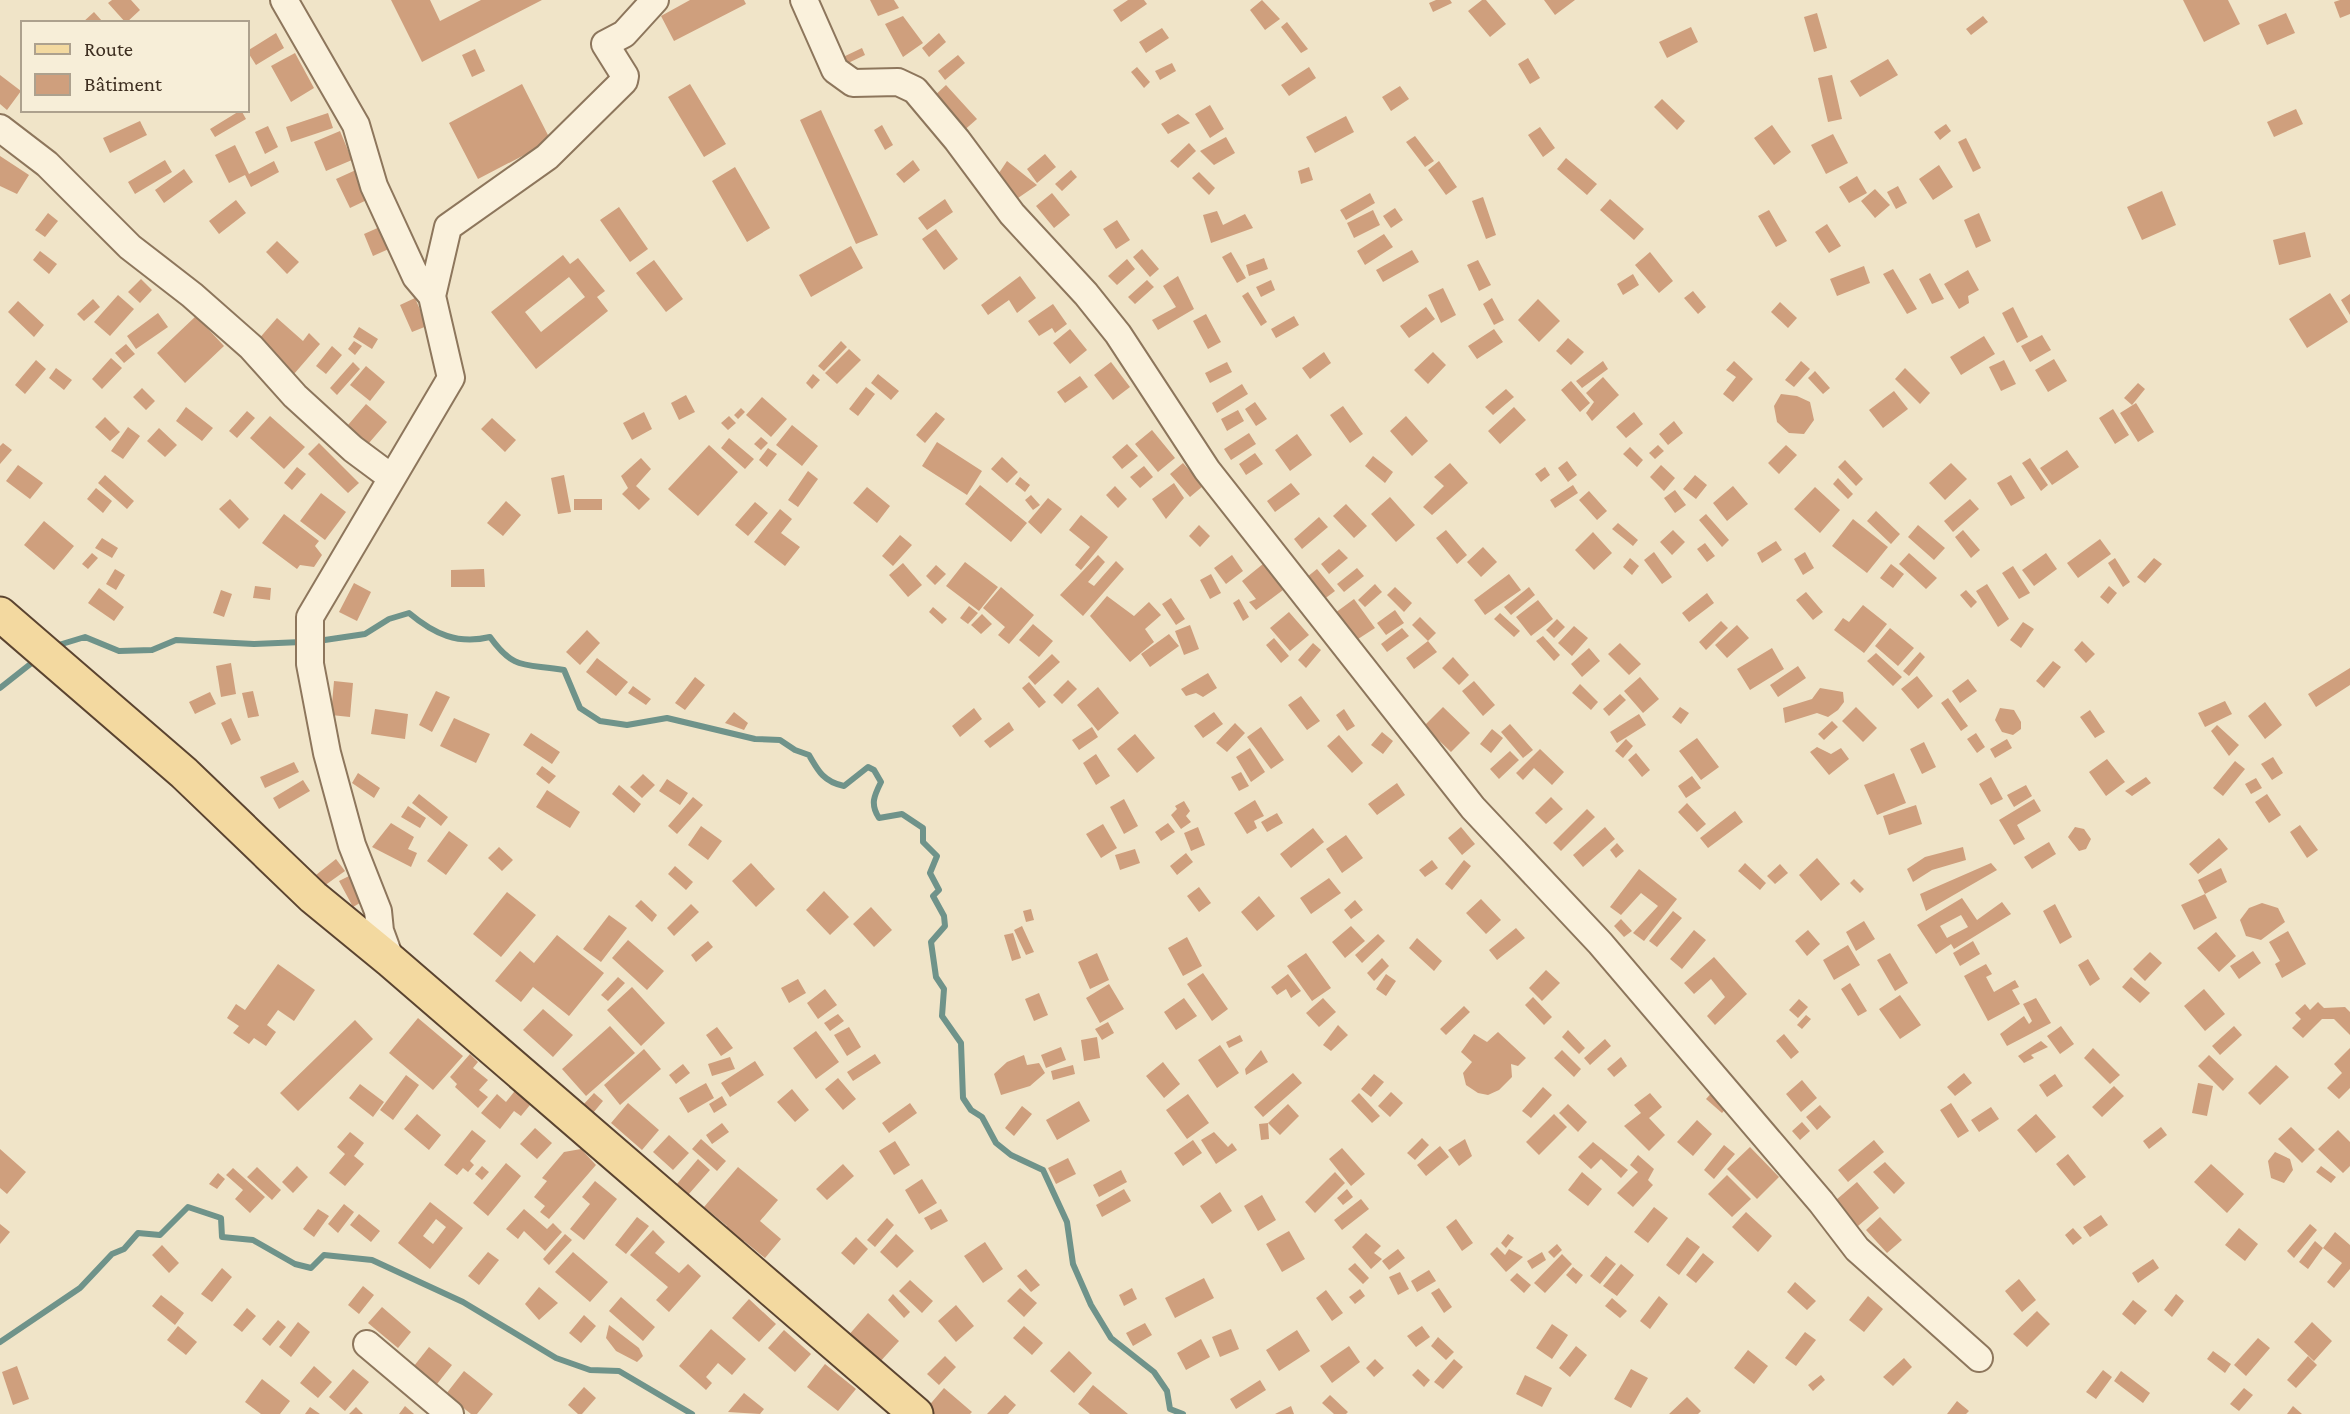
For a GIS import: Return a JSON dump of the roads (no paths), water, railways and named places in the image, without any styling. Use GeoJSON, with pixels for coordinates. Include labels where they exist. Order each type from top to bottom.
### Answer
{"type":"FeatureCollection","features":[{"type":"Feature","properties":{"kind":"main road"},"geometry":{"type":"LineString","coordinates":[[0,614],[30,637],[184,773],[313,897],[391,961],[916,1414]]}},
{"type":"Feature","properties":{"kind":"street"},"geometry":{"type":"LineString","coordinates":[[284,0],[356,125],[374,186],[416,277],[432,296]]}},
{"type":"Feature","properties":{"kind":"street"},"geometry":{"type":"LineString","coordinates":[[391,961],[380,930],[378,911],[352,845],[327,753],[310,664],[310,617],[391,478],[450,384],[432,296],[448,227],[547,157],[624,81],[625,76],[605,44],[624,34],[655,0]]}},
{"type":"Feature","properties":{"kind":"street"},"geometry":{"type":"LineString","coordinates":[[804,0],[835,70],[844,78],[853,83],[898,82],[915,90],[957,140],[1012,214],[1118,334],[1207,470],[1474,808],[1600,943],[1821,1202],[1857,1249],[1979,1358]]}},
{"type":"Feature","properties":{"kind":"street"},"geometry":{"type":"LineString","coordinates":[[0,128],[47,164],[130,247],[192,295],[251,347],[295,396],[352,449],[391,478]]}},
{"type":"Feature","properties":{"kind":"street"},"geometry":{"type":"LineString","coordinates":[[368,1344],[450,1414]]}},
{"type":"Feature","properties":{"kind":"waterway"},"geometry":{"type":"LineString","coordinates":[[318,641],[365,634],[389,619],[409,613],[428,627],[447,636],[467,640],[490,637],[507,656],[522,664],[564,670],[580,708],[600,721],[627,725],[667,718],[755,739],[780,740],[809,755],[822,775],[831,782],[844,786],[868,767],[874,770],[881,782],[874,800],[879,818],[902,814],[923,828],[923,842],[937,856],[930,873],[939,890],[933,896],[944,916],[945,926],[931,942],[936,977],[944,989],[942,1016],[961,1043],[963,1098],[971,1110],[982,1117],[996,1143],[1011,1155],[1043,1170],[1067,1222],[1073,1264],[1091,1305],[1111,1338],[1154,1372],[1167,1391],[1170,1409],[1183,1414]]}},
{"type":"Feature","properties":{"kind":"waterway"},"geometry":{"type":"LineString","coordinates":[[52,647],[85,637],[119,651],[152,650],[176,640],[254,644],[302,642]]}},
{"type":"Feature","properties":{"kind":"waterway"},"geometry":{"type":"LineString","coordinates":[[0,688],[38,658]]}},
{"type":"Feature","properties":{"kind":"waterway"},"geometry":{"type":"LineString","coordinates":[[0,1342],[80,1288],[112,1254],[124,1249],[138,1233],[160,1235],[188,1207],[221,1218],[222,1237],[253,1240],[295,1264],[311,1268],[324,1255],[372,1260],[463,1302],[556,1358],[590,1370],[619,1371],[692,1414]]}}]}
